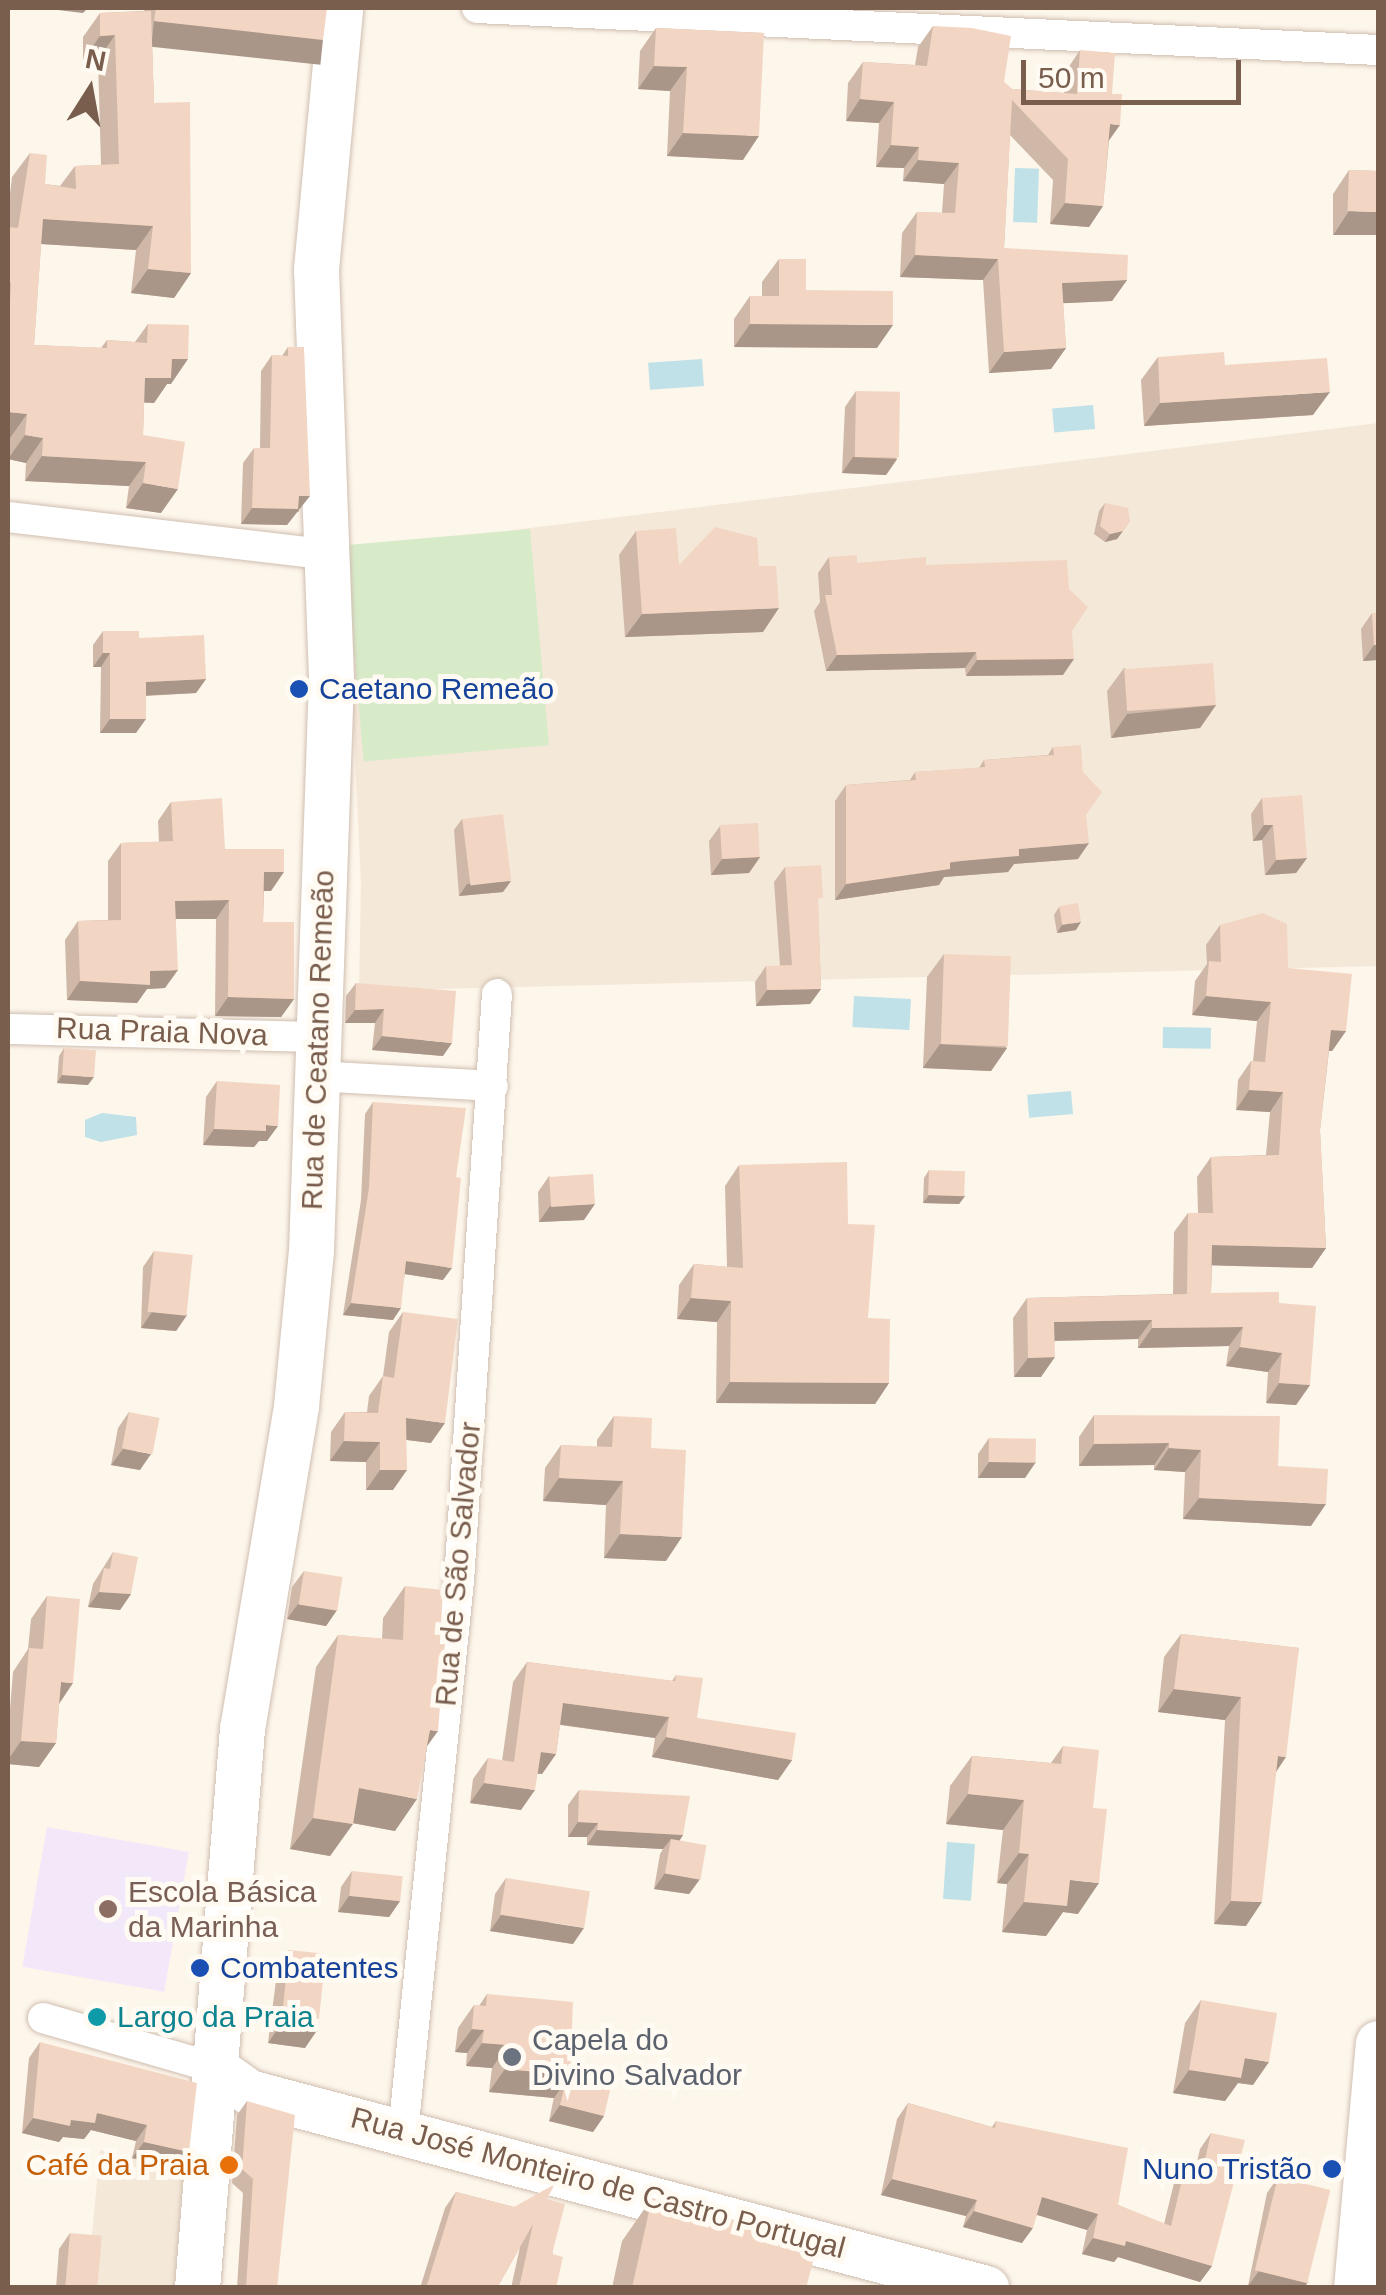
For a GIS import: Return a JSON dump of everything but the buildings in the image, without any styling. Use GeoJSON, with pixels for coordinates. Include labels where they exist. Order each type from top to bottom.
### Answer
{"type":"FeatureCollection","features":[{"type":"Feature","properties":{"kind":"main road","name":"Rua de Ceatano Remeão"},"geometry":{"type":"LineString","coordinates":[[197,2288],[242,1729],[302,1352],[331,678],[316,270],[340,8]]}},
{"type":"Feature","properties":{"kind":"main road"},"geometry":{"type":"LineString","coordinates":[[1356,2288],[1378,2043]]}},
{"type":"Feature","properties":{"kind":"main road","name":"Rua José Monteiro de Castro Portugal"},"geometry":{"type":"LineString","coordinates":[[215,2068],[248,2092],[986,2288]]}},
{"type":"Feature","properties":{"kind":"street"},"geometry":{"type":"LineString","coordinates":[[477,8],[1378,50]]}},
{"type":"Feature","properties":{"kind":"street"},"geometry":{"type":"LineString","coordinates":[[8,517],[324,554]]}},
{"type":"Feature","properties":{"kind":"street","name":"Rua de São Salvador"},"geometry":{"type":"LineString","coordinates":[[403,2132],[459,1581],[497,994]]}},
{"type":"Feature","properties":{"kind":"street","name":"Rua Praia Nova"},"geometry":{"type":"LineString","coordinates":[[8,1029],[317,1057],[493,1086]]}},
{"type":"Feature","properties":{"kind":"street"},"geometry":{"type":"LineString","coordinates":[[43,2018],[215,2068]]}},
{"type":"Feature","properties":{"kind":"shaded area"},"geometry":{"type":"Polygon","coordinates":[[[1378,423],[1378,966],[359,991],[361,883],[345,551],[1378,423]]]}},
{"type":"Feature","properties":{"kind":"shaded area","name":"Escola Básica da Marinha"},"geometry":{"type":"Polygon","coordinates":[[[47,1827],[189,1852],[164,1992],[22,1967],[47,1827]]]}},
{"type":"Feature","properties":{"kind":"shaded area"},"geometry":{"type":"Polygon","coordinates":[[[100,2150],[184,2170],[174,2287],[87,2288],[100,2150]]]}},
{"type":"Feature","properties":{"kind":"green space"},"geometry":{"type":"Polygon","coordinates":[[[530,529],[549,745],[364,761],[345,545],[530,529]]]}},
{"type":"Feature","properties":{"kind":"water"},"geometry":{"type":"Polygon","coordinates":[[[1015,168],[1039,169],[1037,223],[1013,222],[1015,168]]]}},
{"type":"Feature","properties":{"kind":"water"},"geometry":{"type":"Polygon","coordinates":[[[702,359],[704,386],[650,390],[648,363],[702,359]]]}},
{"type":"Feature","properties":{"kind":"water"},"geometry":{"type":"Polygon","coordinates":[[[1093,405],[1095,429],[1054,432],[1052,409],[1093,405]]]}},
{"type":"Feature","properties":{"kind":"water"},"geometry":{"type":"Polygon","coordinates":[[[854,996],[911,999],[909,1030],[852,1027],[854,996]]]}},
{"type":"Feature","properties":{"kind":"water"},"geometry":{"type":"Polygon","coordinates":[[[1163,1027],[1211,1028],[1211,1049],[1163,1048],[1163,1027]]]}},
{"type":"Feature","properties":{"kind":"water"},"geometry":{"type":"Polygon","coordinates":[[[1071,1091],[1073,1114],[1029,1118],[1027,1095],[1071,1091]]]}},
{"type":"Feature","properties":{"kind":"water"},"geometry":{"type":"Polygon","coordinates":[[[102,1113],[136,1117],[137,1135],[101,1142],[85,1137],[85,1120],[102,1113]]]}},
{"type":"Feature","properties":{"kind":"water"},"geometry":{"type":"Polygon","coordinates":[[[947,1842],[975,1844],[971,1901],[943,1899],[947,1842]]]}},
{"type":"Feature","properties":{"kind":"place","name":"Caetano Remeão"},"geometry":{"type":"Point","coordinates":[299,689]}},
{"type":"Feature","properties":{"kind":"place","name":"Escola Básica da Marinha"},"geometry":{"type":"Point","coordinates":[108,1909]}},
{"type":"Feature","properties":{"kind":"place","name":"Combatentes"},"geometry":{"type":"Point","coordinates":[200,1968]}},
{"type":"Feature","properties":{"kind":"place","name":"Largo da Praia"},"geometry":{"type":"Point","coordinates":[97,2017]}},
{"type":"Feature","properties":{"kind":"place","name":"Capela do Divino Salvador"},"geometry":{"type":"Point","coordinates":[512,2057]}},
{"type":"Feature","properties":{"kind":"place","name":"Café da Praia"},"geometry":{"type":"Point","coordinates":[229,2165]}},
{"type":"Feature","properties":{"kind":"place","name":"Nuno Tristão"},"geometry":{"type":"Point","coordinates":[1332,2169]}}]}
